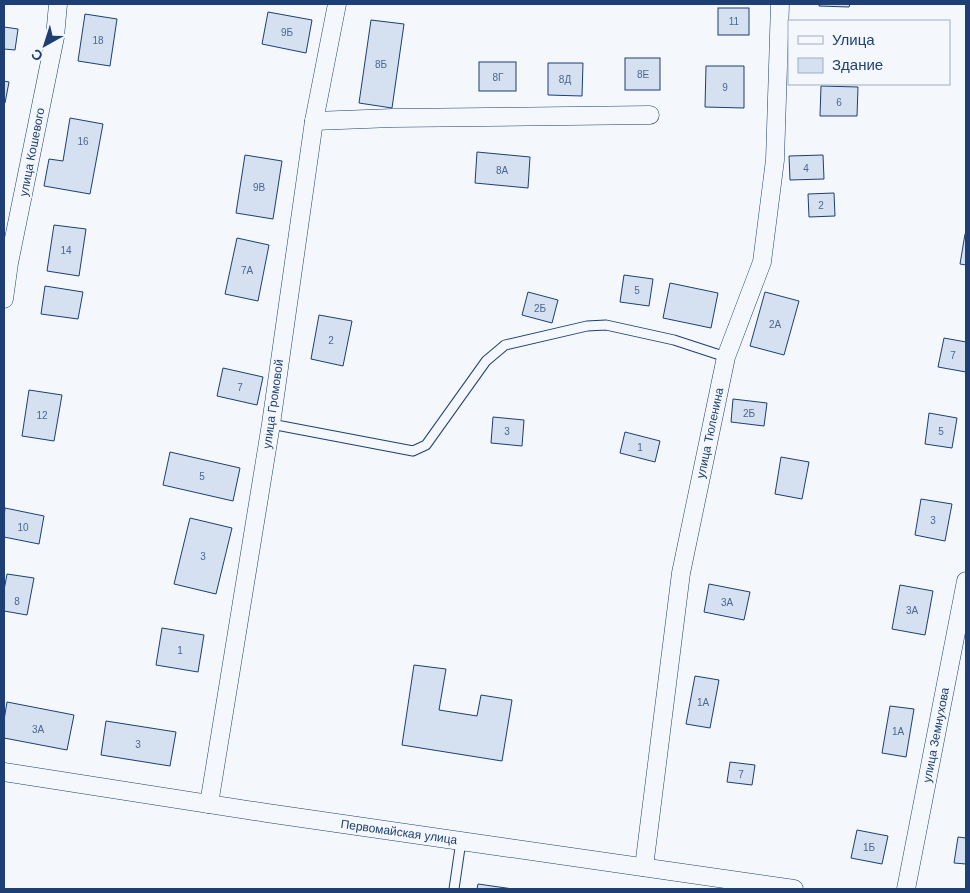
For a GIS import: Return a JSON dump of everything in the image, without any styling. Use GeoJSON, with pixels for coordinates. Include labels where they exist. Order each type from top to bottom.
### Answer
{"type":"FeatureCollection","features":[{"type":"Feature","properties":{"kind":"street","name":"улица Кошевого"},"geometry":{"type":"LineString","coordinates":[[4,299],[9,263],[54,38],[58,4]]}},
{"type":"Feature","properties":{"kind":"street","name":"улица Громовой"},"geometry":{"type":"LineString","coordinates":[[209,804],[270,424],[314,121],[337,4]]}},
{"type":"Feature","properties":{"kind":"street","name":"улица Тюленина"},"geometry":{"type":"LineString","coordinates":[[644,867],[682,573],[726,357],[762,262],[775,160],[780,4]]}},
{"type":"Feature","properties":{"kind":"street"},"geometry":{"type":"LineString","coordinates":[[314,121],[393,118],[650,115]]}},
{"type":"Feature","properties":{"kind":"street","name":"улица Земнухова"},"geometry":{"type":"LineString","coordinates":[[906,889],[966,581]]}},
{"type":"Feature","properties":{"kind":"street","name":"Первомайская улица"},"geometry":{"type":"LineString","coordinates":[[4,772],[209,804],[794,889]]}},
{"type":"Feature","properties":{"kind":"lane"},"geometry":{"type":"LineString","coordinates":[[270,424],[414,451],[426,445],[486,361],[505,345],[587,326],[606,325],[674,340],[726,357]]}},
{"type":"Feature","properties":{"kind":"lane"},"geometry":{"type":"LineString","coordinates":[[454,889],[461,841]]}},
{"type":"Feature","properties":{"kind":"building"},"geometry":{"type":"Polygon","coordinates":[[[819,4],[850,4],[849,7],[819,6],[819,4]]]}},
{"type":"Feature","properties":{"kind":"building"},"geometry":{"type":"Polygon","coordinates":[[[718,8],[749,8],[749,35],[718,35],[718,8]]]}},
{"type":"Feature","properties":{"kind":"building"},"geometry":{"type":"Polygon","coordinates":[[[268,12],[312,20],[306,53],[262,44],[268,12]]]}},
{"type":"Feature","properties":{"kind":"building"},"geometry":{"type":"Polygon","coordinates":[[[85,14],[117,19],[110,66],[78,61],[85,14]]]}},
{"type":"Feature","properties":{"kind":"building"},"geometry":{"type":"Polygon","coordinates":[[[371,20],[404,24],[392,108],[359,103],[371,20]]]}},
{"type":"Feature","properties":{"kind":"building"},"geometry":{"type":"Polygon","coordinates":[[[4,27],[18,29],[15,50],[4,49],[4,27]]]}},
{"type":"Feature","properties":{"kind":"building"},"geometry":{"type":"Polygon","coordinates":[[[625,58],[660,58],[660,90],[625,90],[625,58]]]}},
{"type":"Feature","properties":{"kind":"building"},"geometry":{"type":"Polygon","coordinates":[[[479,62],[516,62],[516,91],[479,91],[479,62]]]}},
{"type":"Feature","properties":{"kind":"building"},"geometry":{"type":"Polygon","coordinates":[[[548,63],[583,63],[582,96],[548,95],[548,63]]]}},
{"type":"Feature","properties":{"kind":"building"},"geometry":{"type":"Polygon","coordinates":[[[706,66],[744,66],[744,108],[705,107],[706,66]]]}},
{"type":"Feature","properties":{"kind":"building"},"geometry":{"type":"Polygon","coordinates":[[[4,81],[9,82],[5,103],[4,103],[4,81]]]}},
{"type":"Feature","properties":{"kind":"building"},"geometry":{"type":"Polygon","coordinates":[[[821,86],[858,87],[857,116],[820,116],[821,86]]]}},
{"type":"Feature","properties":{"kind":"building"},"geometry":{"type":"Polygon","coordinates":[[[70,118],[103,124],[90,194],[44,186],[49,159],[63,161],[70,118]]]}},
{"type":"Feature","properties":{"kind":"building"},"geometry":{"type":"Polygon","coordinates":[[[477,152],[530,157],[528,188],[475,183],[477,152]]]}},
{"type":"Feature","properties":{"kind":"building"},"geometry":{"type":"Polygon","coordinates":[[[245,155],[282,161],[273,219],[236,213],[245,155]]]}},
{"type":"Feature","properties":{"kind":"building"},"geometry":{"type":"Polygon","coordinates":[[[823,155],[824,179],[790,180],[789,156],[823,155]]]}},
{"type":"Feature","properties":{"kind":"building"},"geometry":{"type":"Polygon","coordinates":[[[834,193],[835,216],[809,217],[808,194],[834,193]]]}},
{"type":"Feature","properties":{"kind":"building"},"geometry":{"type":"Polygon","coordinates":[[[54,225],[86,229],[79,276],[47,271],[54,225]]]}},
{"type":"Feature","properties":{"kind":"building"},"geometry":{"type":"Polygon","coordinates":[[[966,234],[966,265],[960,264],[966,234]]]}},
{"type":"Feature","properties":{"kind":"building"},"geometry":{"type":"Polygon","coordinates":[[[237,238],[269,245],[258,301],[225,294],[237,238]]]}},
{"type":"Feature","properties":{"kind":"building"},"geometry":{"type":"Polygon","coordinates":[[[624,275],[653,279],[649,306],[620,302],[624,275]]]}},
{"type":"Feature","properties":{"kind":"building"},"geometry":{"type":"Polygon","coordinates":[[[670,283],[718,293],[711,328],[663,318],[670,283]]]}},
{"type":"Feature","properties":{"kind":"building"},"geometry":{"type":"Polygon","coordinates":[[[45,286],[83,292],[78,319],[41,314],[45,286]]]}},
{"type":"Feature","properties":{"kind":"building"},"geometry":{"type":"Polygon","coordinates":[[[528,292],[558,300],[552,323],[522,315],[528,292]]]}},
{"type":"Feature","properties":{"kind":"building"},"geometry":{"type":"Polygon","coordinates":[[[765,292],[799,301],[784,355],[750,346],[765,292]]]}},
{"type":"Feature","properties":{"kind":"building"},"geometry":{"type":"Polygon","coordinates":[[[319,315],[352,321],[343,366],[311,359],[319,315]]]}},
{"type":"Feature","properties":{"kind":"building"},"geometry":{"type":"Polygon","coordinates":[[[944,338],[966,342],[966,372],[938,367],[944,338]]]}},
{"type":"Feature","properties":{"kind":"building"},"geometry":{"type":"Polygon","coordinates":[[[223,368],[263,377],[257,405],[217,396],[223,368]]]}},
{"type":"Feature","properties":{"kind":"building"},"geometry":{"type":"Polygon","coordinates":[[[29,390],[62,395],[54,441],[22,436],[29,390]]]}},
{"type":"Feature","properties":{"kind":"building"},"geometry":{"type":"Polygon","coordinates":[[[733,399],[767,403],[764,426],[731,422],[733,399]]]}},
{"type":"Feature","properties":{"kind":"building"},"geometry":{"type":"Polygon","coordinates":[[[929,413],[957,418],[952,448],[925,444],[929,413]]]}},
{"type":"Feature","properties":{"kind":"building"},"geometry":{"type":"Polygon","coordinates":[[[493,417],[524,420],[522,446],[491,443],[493,417]]]}},
{"type":"Feature","properties":{"kind":"building"},"geometry":{"type":"Polygon","coordinates":[[[625,432],[660,441],[655,462],[620,453],[625,432]]]}},
{"type":"Feature","properties":{"kind":"building"},"geometry":{"type":"Polygon","coordinates":[[[170,452],[240,468],[233,501],[163,485],[170,452]]]}},
{"type":"Feature","properties":{"kind":"building"},"geometry":{"type":"Polygon","coordinates":[[[781,457],[809,462],[802,499],[775,494],[781,457]]]}},
{"type":"Feature","properties":{"kind":"building"},"geometry":{"type":"Polygon","coordinates":[[[921,499],[952,504],[945,541],[915,535],[921,499]]]}},
{"type":"Feature","properties":{"kind":"building"},"geometry":{"type":"Polygon","coordinates":[[[5,508],[44,516],[39,544],[4,537],[5,508]]]}},
{"type":"Feature","properties":{"kind":"building"},"geometry":{"type":"Polygon","coordinates":[[[190,518],[232,528],[216,594],[174,584],[190,518]]]}},
{"type":"Feature","properties":{"kind":"building"},"geometry":{"type":"Polygon","coordinates":[[[7,574],[34,578],[27,615],[4,611],[4,590],[7,574]]]}},
{"type":"Feature","properties":{"kind":"building"},"geometry":{"type":"Polygon","coordinates":[[[709,584],[750,592],[744,620],[704,612],[709,584]]]}},
{"type":"Feature","properties":{"kind":"building"},"geometry":{"type":"Polygon","coordinates":[[[900,585],[933,591],[925,635],[892,629],[900,585]]]}},
{"type":"Feature","properties":{"kind":"building"},"geometry":{"type":"Polygon","coordinates":[[[162,628],[204,635],[198,672],[156,665],[162,628]]]}},
{"type":"Feature","properties":{"kind":"building"},"geometry":{"type":"Polygon","coordinates":[[[414,665],[446,669],[439,710],[477,716],[481,695],[512,700],[502,761],[402,745],[414,665]]]}},
{"type":"Feature","properties":{"kind":"building"},"geometry":{"type":"Polygon","coordinates":[[[695,676],[719,680],[710,728],[686,724],[695,676]]]}},
{"type":"Feature","properties":{"kind":"building"},"geometry":{"type":"Polygon","coordinates":[[[7,702],[74,715],[67,750],[4,738],[7,702]]]}},
{"type":"Feature","properties":{"kind":"building"},"geometry":{"type":"Polygon","coordinates":[[[890,706],[914,709],[906,757],[882,753],[890,706]]]}},
{"type":"Feature","properties":{"kind":"building"},"geometry":{"type":"Polygon","coordinates":[[[106,721],[176,732],[170,766],[101,755],[106,721]]]}},
{"type":"Feature","properties":{"kind":"building"},"geometry":{"type":"Polygon","coordinates":[[[730,762],[755,765],[752,785],[727,782],[730,762]]]}},
{"type":"Feature","properties":{"kind":"building"},"geometry":{"type":"Polygon","coordinates":[[[857,830],[888,836],[882,864],[851,858],[857,830]]]}},
{"type":"Feature","properties":{"kind":"building"},"geometry":{"type":"Polygon","coordinates":[[[958,837],[966,838],[966,864],[954,863],[958,837]]]}},
{"type":"Feature","properties":{"kind":"building"},"geometry":{"type":"Polygon","coordinates":[[[478,884],[513,889],[477,889],[478,884]]]}}]}
